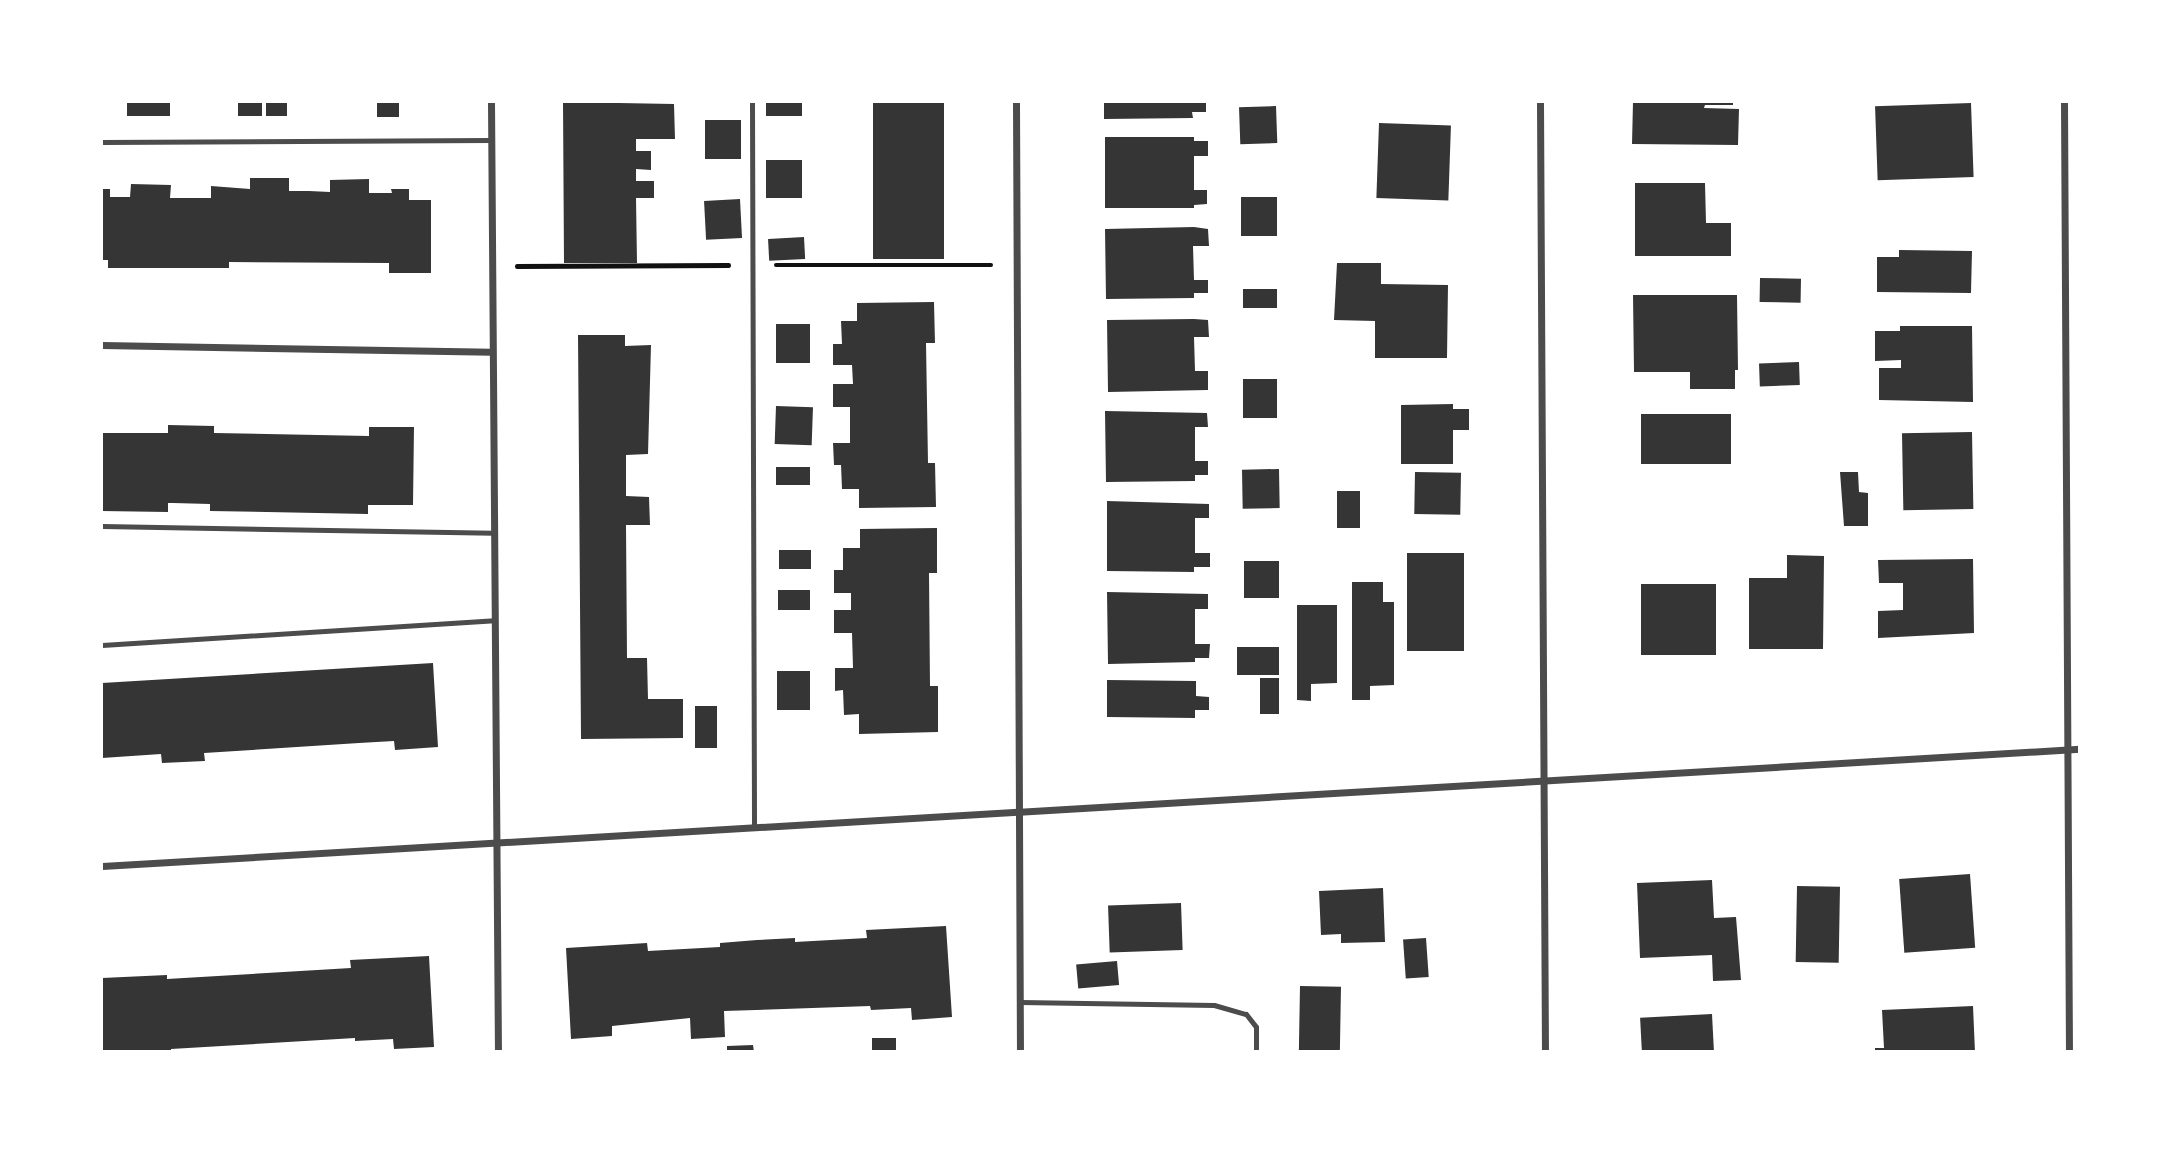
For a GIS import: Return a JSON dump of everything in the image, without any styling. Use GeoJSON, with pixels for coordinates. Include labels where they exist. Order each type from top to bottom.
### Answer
{"type":"FeatureCollection","features":[{"type":"Feature","properties":{"kind":"street"},"geometry":{"type":"LineString","coordinates":[[491,102],[498,1052]]}},
{"type":"Feature","properties":{"kind":"street"},"geometry":{"type":"LineString","coordinates":[[1016,102],[1020,1052]]}},
{"type":"Feature","properties":{"kind":"street"},"geometry":{"type":"LineString","coordinates":[[1540,102],[1545,1052]]}},
{"type":"Feature","properties":{"kind":"street"},"geometry":{"type":"LineString","coordinates":[[2064,102],[2069,1052]]}},
{"type":"Feature","properties":{"kind":"street"},"geometry":{"type":"LineString","coordinates":[[102,345],[491,352]]}},
{"type":"Feature","properties":{"kind":"street"},"geometry":{"type":"LineString","coordinates":[[102,866],[2080,749]]}},
{"type":"Feature","properties":{"kind":"lane"},"geometry":{"type":"LineString","coordinates":[[752,102],[754,827]]}},
{"type":"Feature","properties":{"kind":"lane"},"geometry":{"type":"LineString","coordinates":[[102,142],[491,140]]}},
{"type":"Feature","properties":{"kind":"lane"},"geometry":{"type":"LineString","coordinates":[[102,526],[493,533]]}},
{"type":"Feature","properties":{"kind":"lane"},"geometry":{"type":"LineString","coordinates":[[102,645],[494,620]]}},
{"type":"Feature","properties":{"kind":"lane"},"geometry":{"type":"LineString","coordinates":[[1020,1002],[1214,1005],[1246,1014],[1256,1027],[1256,1052]]}},
{"type":"Feature","properties":{"kind":"building"},"geometry":{"type":"Polygon","coordinates":[[[127,102],[170,102],[170,116],[127,116],[127,102]]]}},
{"type":"Feature","properties":{"kind":"building"},"geometry":{"type":"Polygon","coordinates":[[[238,102],[262,102],[262,116],[238,116],[238,102]]]}},
{"type":"Feature","properties":{"kind":"building"},"geometry":{"type":"Polygon","coordinates":[[[266,102],[287,102],[287,116],[266,116],[266,102]]]}},
{"type":"Feature","properties":{"kind":"building"},"geometry":{"type":"Polygon","coordinates":[[[377,102],[399,102],[399,117],[377,117],[377,102]]]}},
{"type":"Feature","properties":{"kind":"building"},"geometry":{"type":"Polygon","coordinates":[[[563,102],[674,104],[675,139],[636,139],[636,151],[651,151],[651,170],[636,169],[636,181],[654,181],[654,198],[636,198],[637,263],[564,263],[563,102]]]}},
{"type":"Feature","properties":{"kind":"building"},"geometry":{"type":"Polygon","coordinates":[[[766,102],[802,102],[802,116],[766,116],[766,102]]]}},
{"type":"Feature","properties":{"kind":"building"},"geometry":{"type":"Polygon","coordinates":[[[873,102],[944,102],[944,259],[873,259],[873,102]]]}},
{"type":"Feature","properties":{"kind":"building"},"geometry":{"type":"Polygon","coordinates":[[[1104,102],[1206,102],[1206,112],[1192,112],[1193,118],[1104,119],[1104,102]]]}},
{"type":"Feature","properties":{"kind":"building"},"geometry":{"type":"Polygon","coordinates":[[[1633,102],[1733,102],[1733,105],[1705,105],[1704,108],[1739,109],[1738,145],[1632,144],[1633,102]]]}},
{"type":"Feature","properties":{"kind":"building"},"geometry":{"type":"Polygon","coordinates":[[[1971,103],[1974,177],[1878,180],[1875,106],[1971,103]]]}},
{"type":"Feature","properties":{"kind":"building"},"geometry":{"type":"Polygon","coordinates":[[[1276,106],[1277,143],[1240,144],[1239,107],[1276,106]]]}},
{"type":"Feature","properties":{"kind":"building"},"geometry":{"type":"Polygon","coordinates":[[[705,120],[741,120],[741,159],[705,159],[705,120]]]}},
{"type":"Feature","properties":{"kind":"building"},"geometry":{"type":"Polygon","coordinates":[[[1379,123],[1451,126],[1448,200],[1376,198],[1379,123]]]}},
{"type":"Feature","properties":{"kind":"building"},"geometry":{"type":"Polygon","coordinates":[[[1105,137],[1194,137],[1194,141],[1208,141],[1208,156],[1194,156],[1194,190],[1207,190],[1207,204],[1194,205],[1194,208],[1105,208],[1105,137]]]}},
{"type":"Feature","properties":{"kind":"building"},"geometry":{"type":"Polygon","coordinates":[[[766,160],[802,160],[802,198],[766,198],[766,160]]]}},
{"type":"Feature","properties":{"kind":"building"},"geometry":{"type":"Polygon","coordinates":[[[250,178],[289,178],[289,191],[330,192],[330,180],[369,179],[369,193],[392,193],[391,189],[409,189],[409,200],[431,200],[431,273],[389,273],[389,263],[229,262],[229,268],[108,268],[108,260],[102,260],[102,189],[110,189],[110,197],[130,197],[131,184],[171,185],[170,198],[211,198],[211,186],[250,189],[250,178]]]}},
{"type":"Feature","properties":{"kind":"building"},"geometry":{"type":"Polygon","coordinates":[[[1635,183],[1705,183],[1706,223],[1731,223],[1731,256],[1635,256],[1635,183]]]}},
{"type":"Feature","properties":{"kind":"building"},"geometry":{"type":"Polygon","coordinates":[[[1241,197],[1277,197],[1277,236],[1241,236],[1241,197]]]}},
{"type":"Feature","properties":{"kind":"building"},"geometry":{"type":"Polygon","coordinates":[[[740,199],[742,238],[706,240],[704,201],[740,199]]]}},
{"type":"Feature","properties":{"kind":"building"},"geometry":{"type":"Polygon","coordinates":[[[1105,229],[1208,229],[1209,246],[1193,246],[1194,280],[1208,280],[1208,293],[1194,293],[1194,298],[1106,299],[1105,229]]]}},
{"type":"Feature","properties":{"kind":"building"},"geometry":{"type":"Polygon","coordinates":[[[804,237],[805,259],[769,261],[768,239],[804,237]]]}},
{"type":"Feature","properties":{"kind":"building"},"geometry":{"type":"Polygon","coordinates":[[[1899,250],[1972,251],[1971,293],[1877,292],[1877,257],[1899,257],[1899,250]]]}},
{"type":"Feature","properties":{"kind":"building"},"geometry":{"type":"Polygon","coordinates":[[[1337,263],[1381,263],[1381,284],[1448,285],[1447,358],[1375,358],[1375,321],[1334,320],[1337,263]]]}},
{"type":"Feature","properties":{"kind":"building"},"geometry":{"type":"Polygon","coordinates":[[[1760,278],[1801,279],[1801,303],[1760,302],[1760,278]]]}},
{"type":"Feature","properties":{"kind":"building"},"geometry":{"type":"Polygon","coordinates":[[[1243,289],[1277,289],[1277,308],[1243,308],[1243,289]]]}},
{"type":"Feature","properties":{"kind":"building"},"geometry":{"type":"Polygon","coordinates":[[[1633,295],[1737,295],[1738,370],[1735,370],[1735,389],[1690,389],[1690,372],[1634,372],[1633,295]]]}},
{"type":"Feature","properties":{"kind":"building"},"geometry":{"type":"Polygon","coordinates":[[[934,302],[935,343],[926,343],[928,463],[935,463],[936,507],[859,508],[859,489],[842,489],[841,465],[834,465],[833,443],[850,443],[850,407],[833,407],[833,384],[853,384],[852,365],[833,365],[833,344],[842,344],[841,321],[857,321],[857,303],[934,302]]]}},
{"type":"Feature","properties":{"kind":"building"},"geometry":{"type":"Polygon","coordinates":[[[1107,320],[1208,320],[1209,337],[1194,337],[1195,371],[1208,371],[1208,390],[1108,392],[1107,320]]]}},
{"type":"Feature","properties":{"kind":"building"},"geometry":{"type":"Polygon","coordinates":[[[776,324],[810,324],[810,363],[776,363],[776,324]]]}},
{"type":"Feature","properties":{"kind":"building"},"geometry":{"type":"Polygon","coordinates":[[[1900,326],[1972,326],[1973,402],[1879,400],[1879,368],[1901,368],[1901,360],[1875,361],[1875,331],[1900,331],[1900,326]]]}},
{"type":"Feature","properties":{"kind":"building"},"geometry":{"type":"Polygon","coordinates":[[[578,335],[625,335],[625,346],[651,345],[648,454],[626,455],[626,496],[649,497],[650,525],[626,525],[627,658],[647,658],[648,699],[683,699],[683,738],[581,739],[578,335]]]}},
{"type":"Feature","properties":{"kind":"building"},"geometry":{"type":"Polygon","coordinates":[[[1799,362],[1800,385],[1760,386],[1759,363],[1799,362]]]}},
{"type":"Feature","properties":{"kind":"building"},"geometry":{"type":"Polygon","coordinates":[[[1243,379],[1277,379],[1277,418],[1243,418],[1243,379]]]}},
{"type":"Feature","properties":{"kind":"building"},"geometry":{"type":"Polygon","coordinates":[[[1453,404],[1453,409],[1469,409],[1469,430],[1453,430],[1453,464],[1401,464],[1401,405],[1453,404]]]}},
{"type":"Feature","properties":{"kind":"building"},"geometry":{"type":"Polygon","coordinates":[[[776,406],[813,407],[812,445],[775,444],[776,406]]]}},
{"type":"Feature","properties":{"kind":"building"},"geometry":{"type":"Polygon","coordinates":[[[1105,411],[1207,413],[1208,427],[1195,427],[1195,461],[1208,461],[1208,475],[1195,475],[1195,481],[1106,482],[1105,411]]]}},
{"type":"Feature","properties":{"kind":"building"},"geometry":{"type":"Polygon","coordinates":[[[1641,414],[1731,414],[1731,464],[1641,464],[1641,414]]]}},
{"type":"Feature","properties":{"kind":"building"},"geometry":{"type":"Polygon","coordinates":[[[168,425],[214,426],[214,433],[369,436],[369,427],[414,427],[413,505],[368,505],[368,514],[210,511],[210,504],[173,503],[168,503],[168,512],[102,511],[102,433],[168,433],[168,425]]]}},
{"type":"Feature","properties":{"kind":"building"},"geometry":{"type":"Polygon","coordinates":[[[1972,432],[1973,509],[1903,510],[1902,433],[1972,432]]]}},
{"type":"Feature","properties":{"kind":"building"},"geometry":{"type":"Polygon","coordinates":[[[776,467],[810,467],[810,485],[776,485],[776,467]]]}},
{"type":"Feature","properties":{"kind":"building"},"geometry":{"type":"Polygon","coordinates":[[[1279,469],[1280,508],[1243,509],[1242,470],[1279,469]]]}},
{"type":"Feature","properties":{"kind":"building"},"geometry":{"type":"Polygon","coordinates":[[[1415,472],[1461,473],[1460,515],[1414,514],[1415,472]]]}},
{"type":"Feature","properties":{"kind":"building"},"geometry":{"type":"Polygon","coordinates":[[[1840,472],[1858,472],[1859,492],[1868,493],[1868,526],[1844,526],[1840,472]]]}},
{"type":"Feature","properties":{"kind":"building"},"geometry":{"type":"Polygon","coordinates":[[[1337,491],[1360,491],[1360,528],[1337,528],[1337,491]]]}},
{"type":"Feature","properties":{"kind":"building"},"geometry":{"type":"Polygon","coordinates":[[[1107,501],[1209,504],[1209,518],[1195,518],[1195,553],[1210,553],[1210,567],[1194,567],[1194,572],[1107,571],[1107,501]]]}},
{"type":"Feature","properties":{"kind":"building"},"geometry":{"type":"Polygon","coordinates":[[[937,528],[937,573],[929,573],[930,686],[938,686],[938,732],[859,734],[859,714],[844,715],[843,690],[835,691],[835,668],[853,668],[852,633],[834,633],[834,610],[851,610],[851,593],[834,593],[834,570],[843,570],[843,548],[860,548],[860,529],[937,528]]]}},
{"type":"Feature","properties":{"kind":"building"},"geometry":{"type":"Polygon","coordinates":[[[779,550],[811,550],[811,569],[779,569],[779,550]]]}},
{"type":"Feature","properties":{"kind":"building"},"geometry":{"type":"Polygon","coordinates":[[[1407,553],[1464,553],[1464,651],[1407,651],[1407,553]]]}},
{"type":"Feature","properties":{"kind":"building"},"geometry":{"type":"Polygon","coordinates":[[[1787,555],[1824,556],[1823,649],[1749,649],[1749,578],[1787,578],[1787,555]]]}},
{"type":"Feature","properties":{"kind":"building"},"geometry":{"type":"Polygon","coordinates":[[[1973,559],[1974,633],[1878,638],[1878,611],[1903,610],[1903,583],[1879,583],[1878,560],[1973,559]]]}},
{"type":"Feature","properties":{"kind":"building"},"geometry":{"type":"Polygon","coordinates":[[[1244,561],[1279,561],[1279,598],[1244,598],[1244,561]]]}},
{"type":"Feature","properties":{"kind":"building"},"geometry":{"type":"Polygon","coordinates":[[[1352,582],[1383,582],[1383,602],[1394,602],[1394,685],[1370,686],[1370,700],[1352,700],[1352,582]]]}},
{"type":"Feature","properties":{"kind":"building"},"geometry":{"type":"Polygon","coordinates":[[[1641,584],[1716,584],[1716,655],[1641,655],[1641,584]]]}},
{"type":"Feature","properties":{"kind":"building"},"geometry":{"type":"Polygon","coordinates":[[[778,590],[810,590],[810,610],[778,610],[778,590]]]}},
{"type":"Feature","properties":{"kind":"building"},"geometry":{"type":"Polygon","coordinates":[[[1107,592],[1208,594],[1208,609],[1195,609],[1195,644],[1210,644],[1209,658],[1195,658],[1195,662],[1108,664],[1107,592]]]}},
{"type":"Feature","properties":{"kind":"building"},"geometry":{"type":"Polygon","coordinates":[[[1297,605],[1337,605],[1337,683],[1311,684],[1311,701],[1297,700],[1297,605]]]}},
{"type":"Feature","properties":{"kind":"building"},"geometry":{"type":"Polygon","coordinates":[[[1237,647],[1279,647],[1279,675],[1237,675],[1237,647]]]}},
{"type":"Feature","properties":{"kind":"building"},"geometry":{"type":"Polygon","coordinates":[[[433,663],[438,747],[395,750],[394,741],[204,753],[205,761],[162,763],[161,754],[102,758],[102,683],[433,663]]]}},
{"type":"Feature","properties":{"kind":"building"},"geometry":{"type":"Polygon","coordinates":[[[777,671],[810,671],[810,710],[777,710],[777,671]]]}},
{"type":"Feature","properties":{"kind":"building"},"geometry":{"type":"Polygon","coordinates":[[[1260,678],[1279,678],[1279,714],[1260,714],[1260,678]]]}},
{"type":"Feature","properties":{"kind":"building"},"geometry":{"type":"Polygon","coordinates":[[[1107,680],[1196,681],[1196,696],[1209,697],[1209,710],[1195,710],[1195,718],[1107,717],[1107,680]]]}},
{"type":"Feature","properties":{"kind":"building"},"geometry":{"type":"Polygon","coordinates":[[[695,706],[717,706],[717,748],[695,748],[695,706]]]}},
{"type":"Feature","properties":{"kind":"building"},"geometry":{"type":"Polygon","coordinates":[[[1970,874],[1975,948],[1904,953],[1899,879],[1970,874]]]}},
{"type":"Feature","properties":{"kind":"building"},"geometry":{"type":"Polygon","coordinates":[[[1712,880],[1714,918],[1736,917],[1741,980],[1713,981],[1712,955],[1640,958],[1637,883],[1712,880]]]}},
{"type":"Feature","properties":{"kind":"building"},"geometry":{"type":"Polygon","coordinates":[[[1797,886],[1840,887],[1839,963],[1796,962],[1797,886]]]}},
{"type":"Feature","properties":{"kind":"building"},"geometry":{"type":"Polygon","coordinates":[[[1383,888],[1385,942],[1341,943],[1341,934],[1321,935],[1319,891],[1383,888]]]}},
{"type":"Feature","properties":{"kind":"building"},"geometry":{"type":"Polygon","coordinates":[[[1181,903],[1183,950],[1110,953],[1108,906],[1181,903]]]}},
{"type":"Feature","properties":{"kind":"building"},"geometry":{"type":"Polygon","coordinates":[[[946,926],[952,1017],[912,1020],[911,1008],[871,1010],[870,1006],[724,1011],[725,1037],[691,1039],[690,1018],[612,1026],[612,1036],[571,1039],[566,948],[647,943],[648,951],[720,947],[720,943],[757,940],[795,938],[795,942],[867,938],[866,930],[946,926]]]}},
{"type":"Feature","properties":{"kind":"building"},"geometry":{"type":"Polygon","coordinates":[[[1426,938],[1429,977],[1406,979],[1403,940],[1426,938]]]}},
{"type":"Feature","properties":{"kind":"building"},"geometry":{"type":"Polygon","coordinates":[[[429,956],[434,1047],[394,1049],[393,1039],[355,1041],[355,1038],[171,1049],[171,1052],[102,1052],[102,978],[167,975],[167,979],[351,968],[350,960],[429,956]]]}},
{"type":"Feature","properties":{"kind":"building"},"geometry":{"type":"Polygon","coordinates":[[[1117,961],[1119,985],[1078,988],[1076,965],[1117,961]]]}},
{"type":"Feature","properties":{"kind":"building"},"geometry":{"type":"Polygon","coordinates":[[[1300,986],[1341,987],[1340,1052],[1299,1052],[1300,986]]]}},
{"type":"Feature","properties":{"kind":"building"},"geometry":{"type":"Polygon","coordinates":[[[1973,1006],[1975,1052],[1875,1052],[1875,1048],[1884,1048],[1882,1010],[1973,1006]]]}},
{"type":"Feature","properties":{"kind":"building"},"geometry":{"type":"Polygon","coordinates":[[[1712,1014],[1714,1052],[1642,1052],[1640,1018],[1712,1014]]]}},
{"type":"Feature","properties":{"kind":"building"},"geometry":{"type":"Polygon","coordinates":[[[872,1038],[896,1038],[896,1052],[872,1052],[872,1038]]]}},
{"type":"Feature","properties":{"kind":"building"},"geometry":{"type":"Polygon","coordinates":[[[753,1045],[754,1052],[727,1052],[727,1046],[753,1045]]]}}]}
